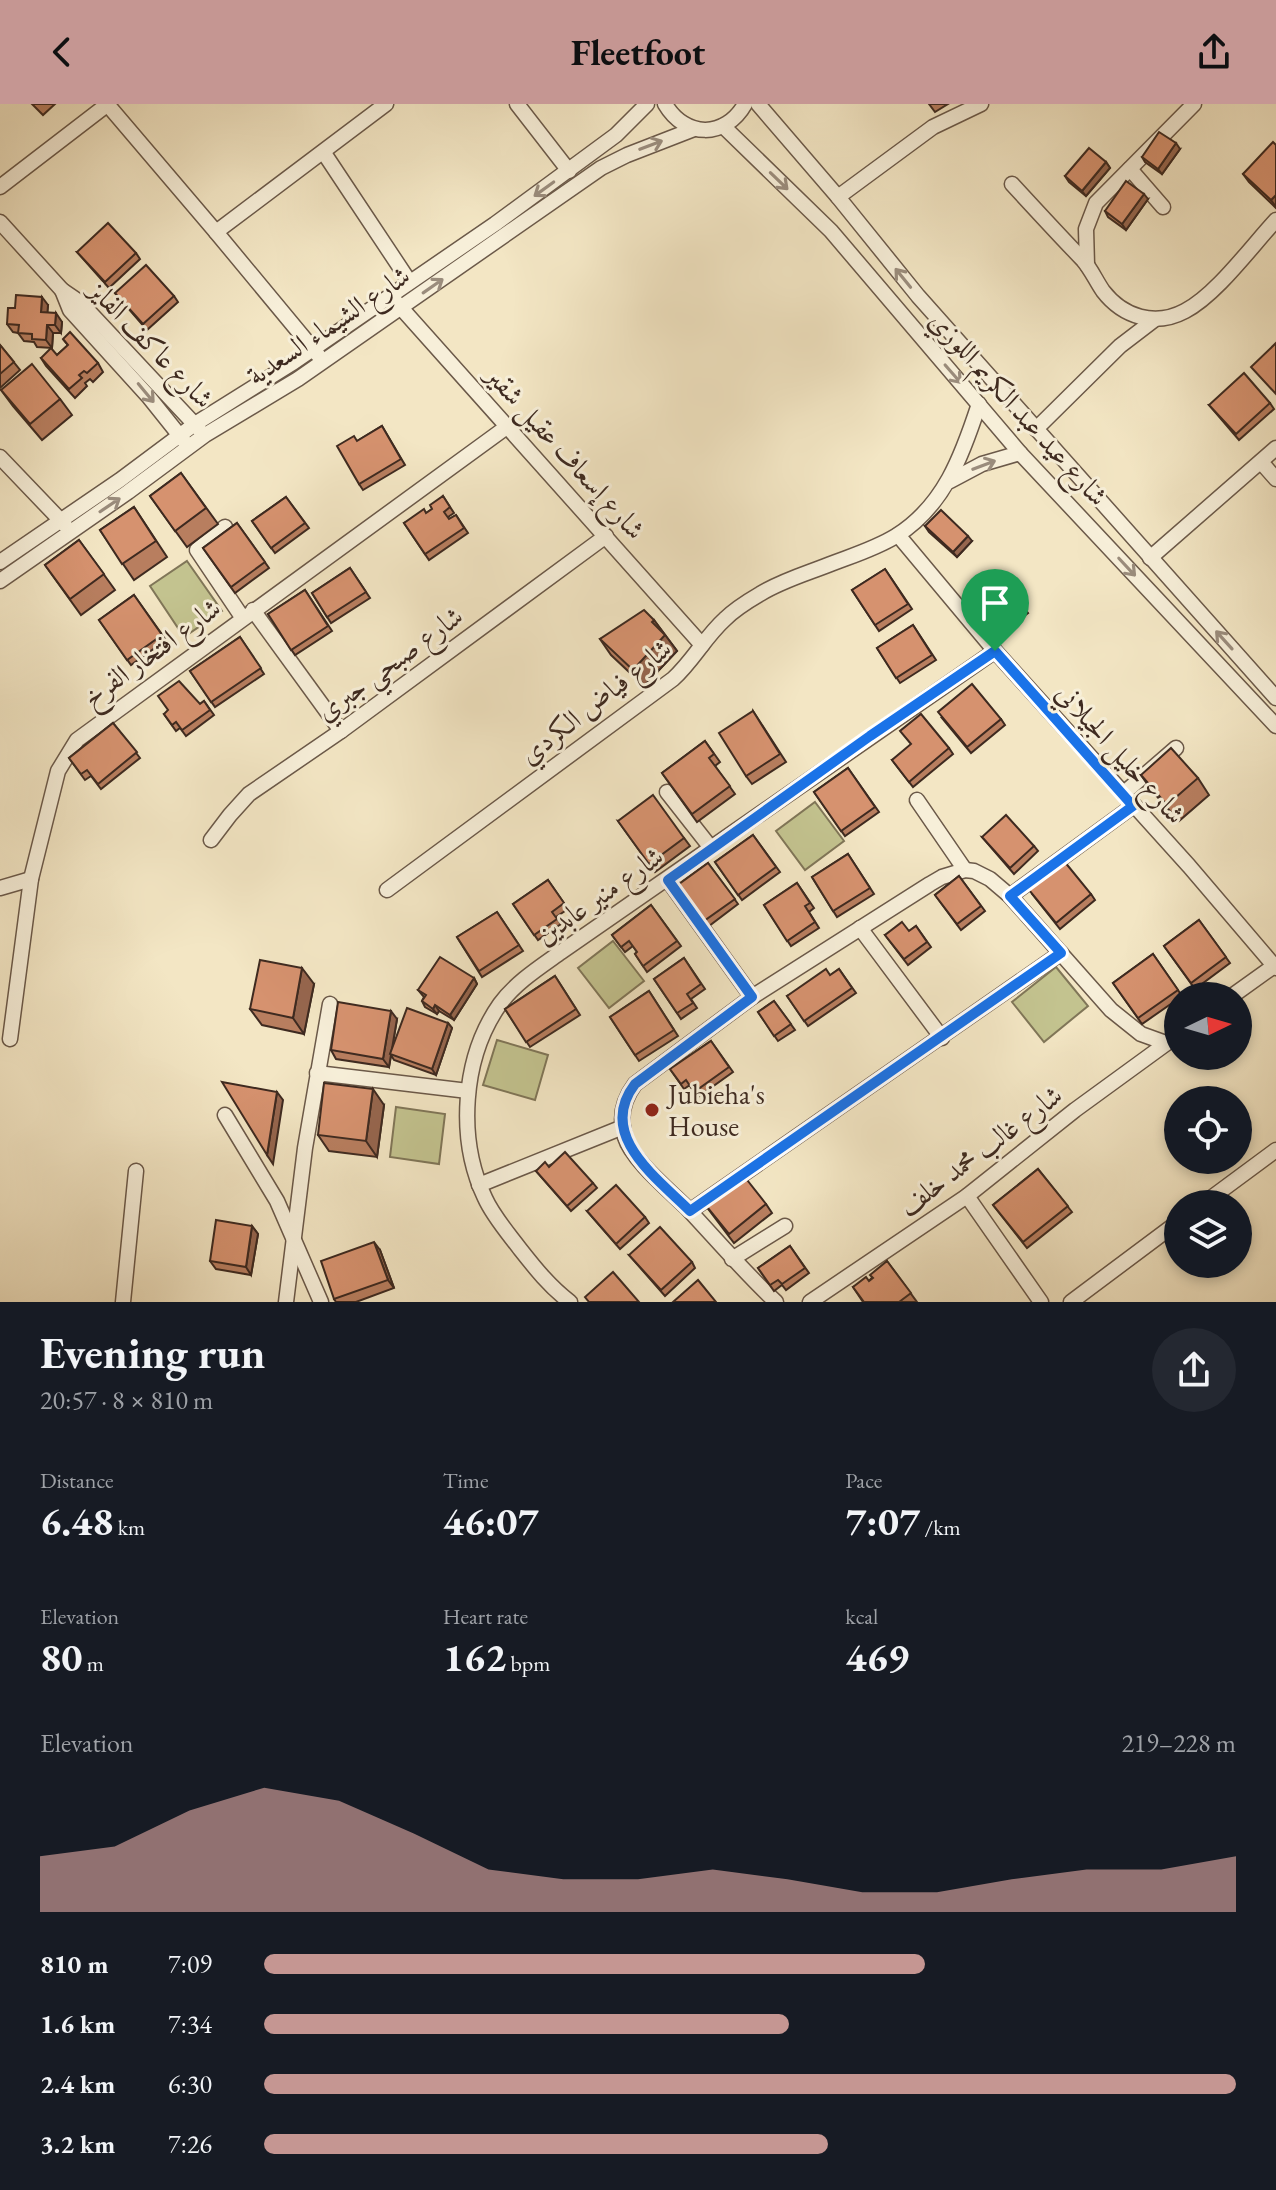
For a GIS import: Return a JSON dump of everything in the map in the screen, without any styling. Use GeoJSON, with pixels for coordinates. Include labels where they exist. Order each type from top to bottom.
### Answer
{"type":"FeatureCollection","features":[{"type":"Feature","properties":{"kind":"street"},"geometry":{"type":"LineString","coordinates":[[0,187],[108,104],[323,362]]}},
{"type":"Feature","properties":{"kind":"street"},"geometry":{"type":"LineString","coordinates":[[216,232],[386,104]]}},
{"type":"Feature","properties":{"kind":"street"},"geometry":{"type":"LineString","coordinates":[[517,104],[569,171]]}},
{"type":"Feature","properties":{"kind":"street","name":"شارع الشيماء السعدية"},"geometry":{"type":"LineString","coordinates":[[0,562],[60,519],[184,441],[569,171],[616,135],[647,104]]}},
{"type":"Feature","properties":{"kind":"street"},"geometry":{"type":"LineString","coordinates":[[665,104],[672,116],[694,129]]}},
{"type":"Feature","properties":{"kind":"street"},"geometry":{"type":"LineString","coordinates":[[723,126],[735,118],[745,104]]}},
{"type":"Feature","properties":{"kind":"street","name":"شارع عيد عبد الكريم اللوزي"},"geometry":{"type":"LineString","coordinates":[[758,104],[918,296],[1276,698]]}},
{"type":"Feature","properties":{"kind":"street"},"geometry":{"type":"LineString","coordinates":[[838,197],[933,127],[981,104]]}},
{"type":"Feature","properties":{"kind":"street"},"geometry":{"type":"LineString","coordinates":[[1087,265],[1086,229],[1096,203],[1194,104]]}},
{"type":"Feature","properties":{"kind":"street","name":"شارع الشيماء السعدية"},"geometry":{"type":"LineString","coordinates":[[200,430],[323,362],[613,161],[694,129],[709,130],[723,126]]}},
{"type":"Feature","properties":{"kind":"street","name":"شارع عيد عبد الكريم اللوزي"},"geometry":{"type":"LineString","coordinates":[[723,126],[831,231],[1020,453],[1276,726]]}},
{"type":"Feature","properties":{"kind":"street"},"geometry":{"type":"LineString","coordinates":[[324,153],[409,281]]}},
{"type":"Feature","properties":{"kind":"street"},"geometry":{"type":"LineString","coordinates":[[1130,169],[1163,207]]}},
{"type":"Feature","properties":{"kind":"street"},"geometry":{"type":"LineString","coordinates":[[1012,184],[1087,265],[1119,308],[1154,320]]}},
{"type":"Feature","properties":{"kind":"street"},"geometry":{"type":"LineString","coordinates":[[1036,429],[1120,346],[1154,320],[1185,312],[1205,298],[1276,220]]}},
{"type":"Feature","properties":{"kind":"street","name":"شارع عاكف الفايز"},"geometry":{"type":"LineString","coordinates":[[0,222],[62,290],[81,303],[200,430]]}},
{"type":"Feature","properties":{"kind":"street","name":"شارع عاكف الفايز"},"geometry":{"type":"LineString","coordinates":[[62,290],[70,310],[184,441]]}},
{"type":"Feature","properties":{"kind":"street","name":"شارع إسعاف عقيل شقير"},"geometry":{"type":"LineString","coordinates":[[390,294],[702,645]]}},
{"type":"Feature","properties":{"kind":"street","name":"شارع فياض الكردي"},"geometry":{"type":"LineString","coordinates":[[387,890],[673,679],[724,619],[762,592],[864,552],[898,535],[930,506],[950,481],[966,446],[979,404]]}},
{"type":"Feature","properties":{"kind":"street","name":"شارع افتخار الفرخ"},"geometry":{"type":"LineString","coordinates":[[10,1039],[31,879],[58,771],[77,740],[508,426]]}},
{"type":"Feature","properties":{"kind":"street","name":"شارع الشيماء السعدية"},"geometry":{"type":"LineString","coordinates":[[0,581],[71,531],[184,441]]}},
{"type":"Feature","properties":{"kind":"street"},"geometry":{"type":"LineString","coordinates":[[1150,558],[1276,448]]}},
{"type":"Feature","properties":{"kind":"street","name":"شارع فياض الكردي"},"geometry":{"type":"LineString","coordinates":[[950,481],[982,464],[1020,453]]}},
{"type":"Feature","properties":{"kind":"street"},"geometry":{"type":"LineString","coordinates":[[0,457],[71,531]]}},
{"type":"Feature","properties":{"kind":"street"},"geometry":{"type":"LineString","coordinates":[[1261,462],[1276,479]]}},
{"type":"Feature","properties":{"kind":"street"},"geometry":{"type":"LineString","coordinates":[[225,527],[197,550],[341,731]]}},
{"type":"Feature","properties":{"kind":"street","name":"شارع خليل الجيلاني"},"geometry":{"type":"LineString","coordinates":[[898,535],[995,651],[1275,967]]}},
{"type":"Feature","properties":{"kind":"street","name":"شارع صبحي جبري"},"geometry":{"type":"LineString","coordinates":[[211,840],[249,794],[341,731],[606,536]]}},
{"type":"Feature","properties":{"kind":"street","name":"شارع منير عابدين"},"geometry":{"type":"LineString","coordinates":[[570,1302],[556,1291],[504,1227],[479,1185],[472,1152],[468,1091],[476,1056],[502,1001],[561,952],[995,651]]}},
{"type":"Feature","properties":{"kind":"street"},"geometry":{"type":"LineString","coordinates":[[1124,793],[1176,748]]}},
{"type":"Feature","properties":{"kind":"street"},"geometry":{"type":"LineString","coordinates":[[667,792],[711,848]]}},
{"type":"Feature","properties":{"kind":"street"},"geometry":{"type":"LineString","coordinates":[[917,800],[965,870]]}},
{"type":"Feature","properties":{"kind":"street"},"geometry":{"type":"LineString","coordinates":[[1010,896],[1133,806]]}},
{"type":"Feature","properties":{"kind":"street"},"geometry":{"type":"LineString","coordinates":[[776,1302],[639,1159],[628,1144],[623,1127],[625,1101],[635,1084],[752,997],[942,877],[965,870],[982,874],[1010,896],[1127,1025],[1141,1034],[1164,1038]]}},
{"type":"Feature","properties":{"kind":"street"},"geometry":{"type":"LineString","coordinates":[[0,888],[31,879]]}},
{"type":"Feature","properties":{"kind":"street"},"geometry":{"type":"LineString","coordinates":[[668,880],[752,997]]}},
{"type":"Feature","properties":{"kind":"street"},"geometry":{"type":"LineString","coordinates":[[860,928],[942,1038]]}},
{"type":"Feature","properties":{"kind":"street"},"geometry":{"type":"LineString","coordinates":[[690,1211],[1061,953]]}},
{"type":"Feature","properties":{"kind":"street"},"geometry":{"type":"LineString","coordinates":[[1252,983],[1275,967]]}},
{"type":"Feature","properties":{"kind":"street"},"geometry":{"type":"LineString","coordinates":[[286,1302],[305,1148],[330,1004]]}},
{"type":"Feature","properties":{"kind":"street","name":"شارع غالب محمد خلف"},"geometry":{"type":"LineString","coordinates":[[810,1302],[967,1196],[1075,1110],[1164,1045]]}},
{"type":"Feature","properties":{"kind":"street"},"geometry":{"type":"LineString","coordinates":[[317,1073],[468,1091]]}},
{"type":"Feature","properties":{"kind":"street"},"geometry":{"type":"LineString","coordinates":[[225,1115],[277,1201],[321,1302]]}},
{"type":"Feature","properties":{"kind":"street"},"geometry":{"type":"LineString","coordinates":[[479,1185],[623,1127]]}},
{"type":"Feature","properties":{"kind":"street"},"geometry":{"type":"LineString","coordinates":[[1222,1190],[1276,1150]]}},
{"type":"Feature","properties":{"kind":"street"},"geometry":{"type":"LineString","coordinates":[[123,1302],[136,1171]]}},
{"type":"Feature","properties":{"kind":"street"},"geometry":{"type":"LineString","coordinates":[[967,1196],[1041,1302]]}},
{"type":"Feature","properties":{"kind":"street"},"geometry":{"type":"LineString","coordinates":[[732,1259],[785,1226]]}},
{"type":"Feature","properties":{"kind":"street"},"geometry":{"type":"LineString","coordinates":[[1071,1302],[1164,1232]]}},
{"type":"Feature","properties":{"kind":"street"},"geometry":{"type":"LineString","coordinates":[[544,1302],[556,1291]]}},
{"type":"Feature","properties":{"kind":"green space"},"geometry":{"type":"Polygon","coordinates":[[[187,561],[222,611],[184,637],[150,586],[187,561]]]}},
{"type":"Feature","properties":{"kind":"green space"},"geometry":{"type":"Polygon","coordinates":[[[815,802],[844,841],[805,870],[776,831],[815,802]]]}},
{"type":"Feature","properties":{"kind":"green space"},"geometry":{"type":"Polygon","coordinates":[[[613,941],[644,981],[609,1008],[578,968],[613,941]]]}},
{"type":"Feature","properties":{"kind":"green space"},"geometry":{"type":"Polygon","coordinates":[[[1056,967],[1088,1006],[1044,1042],[1012,1002],[1056,967]]]}},
{"type":"Feature","properties":{"kind":"green space"},"geometry":{"type":"Polygon","coordinates":[[[497,1040],[548,1055],[535,1100],[483,1085],[497,1040]]]}},
{"type":"Feature","properties":{"kind":"green space"},"geometry":{"type":"Polygon","coordinates":[[[396,1107],[445,1114],[439,1164],[390,1157],[396,1107]]]}},
{"type":"Feature","properties":{"kind":"building"},"geometry":{"type":"Polygon","coordinates":[[[1159,132],[1176,143],[1158,169],[1142,157],[1159,132]]]}},
{"type":"Feature","properties":{"kind":"building"},"geometry":{"type":"Polygon","coordinates":[[[1273,142],[1276,145],[1276,195],[1271,200],[1243,174],[1273,142]]]}},
{"type":"Feature","properties":{"kind":"building"},"geometry":{"type":"Polygon","coordinates":[[[1089,148],[1106,162],[1082,191],[1065,176],[1089,148]]]}},
{"type":"Feature","properties":{"kind":"building"},"geometry":{"type":"Polygon","coordinates":[[[1126,181],[1144,194],[1122,224],[1105,211],[1126,181]]]}},
{"type":"Feature","properties":{"kind":"building"},"geometry":{"type":"Polygon","coordinates":[[[108,223],[136,253],[105,282],[77,252],[108,223]]]}},
{"type":"Feature","properties":{"kind":"building"},"geometry":{"type":"Polygon","coordinates":[[[146,265],[174,296],[143,324],[115,293],[146,265]]]}},
{"type":"Feature","properties":{"kind":"building"},"geometry":{"type":"Polygon","coordinates":[[[16,295],[42,297],[41,312],[56,313],[55,325],[47,325],[46,340],[32,339],[32,334],[18,333],[19,325],[7,324],[8,308],[15,308],[16,295]]]}},
{"type":"Feature","properties":{"kind":"building"},"geometry":{"type":"Polygon","coordinates":[[[70,332],[98,363],[87,373],[84,371],[79,375],[82,378],[69,389],[41,358],[51,348],[57,355],[68,345],[63,339],[70,332]]]}},
{"type":"Feature","properties":{"kind":"building"},"geometry":{"type":"Polygon","coordinates":[[[1276,343],[1276,394],[1251,367],[1276,343]]]}},
{"type":"Feature","properties":{"kind":"building"},"geometry":{"type":"Polygon","coordinates":[[[0,345],[14,362],[0,374],[0,345]]]}},
{"type":"Feature","properties":{"kind":"building"},"geometry":{"type":"Polygon","coordinates":[[[32,364],[60,399],[30,424],[1,390],[32,364]]]}},
{"type":"Feature","properties":{"kind":"building"},"geometry":{"type":"Polygon","coordinates":[[[1244,373],[1270,403],[1236,434],[1209,405],[1244,373]]]}},
{"type":"Feature","properties":{"kind":"building"},"geometry":{"type":"Polygon","coordinates":[[[382,426],[401,459],[359,484],[337,446],[354,436],[357,441],[382,426]]]}},
{"type":"Feature","properties":{"kind":"building"},"geometry":{"type":"Polygon","coordinates":[[[181,473],[206,508],[175,531],[150,496],[181,473]]]}},
{"type":"Feature","properties":{"kind":"building"},"geometry":{"type":"Polygon","coordinates":[[[443,496],[450,507],[444,512],[449,519],[456,515],[464,528],[425,554],[404,523],[424,509],[426,513],[432,509],[430,505],[443,496]]]}},
{"type":"Feature","properties":{"kind":"building"},"geometry":{"type":"Polygon","coordinates":[[[286,497],[305,523],[271,548],[252,521],[286,497]]]}},
{"type":"Feature","properties":{"kind":"building"},"geometry":{"type":"Polygon","coordinates":[[[134,507],[156,541],[122,564],[100,530],[134,507]]]}},
{"type":"Feature","properties":{"kind":"building"},"geometry":{"type":"Polygon","coordinates":[[[941,510],[968,536],[953,552],[925,526],[941,510]]]}},
{"type":"Feature","properties":{"kind":"building"},"geometry":{"type":"Polygon","coordinates":[[[237,523],[265,562],[231,587],[203,548],[237,523]]]}},
{"type":"Feature","properties":{"kind":"building"},"geometry":{"type":"Polygon","coordinates":[[[79,540],[104,574],[70,599],[45,565],[79,540]]]}},
{"type":"Feature","properties":{"kind":"building"},"geometry":{"type":"Polygon","coordinates":[[[350,568],[366,592],[327,617],[312,593],[350,568]]]}},
{"type":"Feature","properties":{"kind":"building"},"geometry":{"type":"Polygon","coordinates":[[[885,569],[908,604],[875,625],[852,590],[885,569]]]}},
{"type":"Feature","properties":{"kind":"building"},"geometry":{"type":"Polygon","coordinates":[[[999,575],[1024,608],[988,635],[964,602],[999,575]]]}},
{"type":"Feature","properties":{"kind":"building"},"geometry":{"type":"Polygon","coordinates":[[[305,590],[328,626],[291,650],[268,614],[305,590]]]}},
{"type":"Feature","properties":{"kind":"building"},"geometry":{"type":"Polygon","coordinates":[[[134,595],[162,635],[127,660],[99,620],[134,595]]]}},
{"type":"Feature","properties":{"kind":"building"},"geometry":{"type":"Polygon","coordinates":[[[644,610],[665,635],[633,670],[600,639],[644,610]]]}},
{"type":"Feature","properties":{"kind":"building"},"geometry":{"type":"Polygon","coordinates":[[[913,625],[932,655],[896,678],[877,648],[913,625]]]}},
{"type":"Feature","properties":{"kind":"building"},"geometry":{"type":"Polygon","coordinates":[[[240,637],[261,668],[211,702],[190,671],[240,637]]]}},
{"type":"Feature","properties":{"kind":"building"},"geometry":{"type":"Polygon","coordinates":[[[179,681],[200,704],[204,701],[210,710],[182,730],[176,722],[172,725],[164,714],[168,710],[158,696],[179,681]]]}},
{"type":"Feature","properties":{"kind":"building"},"geometry":{"type":"Polygon","coordinates":[[[972,684],[1001,719],[967,747],[938,712],[972,684]]]}},
{"type":"Feature","properties":{"kind":"building"},"geometry":{"type":"Polygon","coordinates":[[[753,711],[780,754],[746,776],[719,733],[753,711]]]}},
{"type":"Feature","properties":{"kind":"building"},"geometry":{"type":"Polygon","coordinates":[[[921,714],[949,748],[909,782],[892,760],[911,744],[900,731],[921,714]]]}},
{"type":"Feature","properties":{"kind":"building"},"geometry":{"type":"Polygon","coordinates":[[[113,723],[137,752],[98,784],[87,770],[81,774],[69,758],[113,723]]]}},
{"type":"Feature","properties":{"kind":"building"},"geometry":{"type":"Polygon","coordinates":[[[705,741],[714,754],[709,758],[730,786],[692,814],[662,773],[705,741]]]}},
{"type":"Feature","properties":{"kind":"building"},"geometry":{"type":"Polygon","coordinates":[[[1171,748],[1198,778],[1167,805],[1141,775],[1171,748]]]}},
{"type":"Feature","properties":{"kind":"building"},"geometry":{"type":"Polygon","coordinates":[[[848,768],[875,807],[841,831],[814,792],[848,768]]]}},
{"type":"Feature","properties":{"kind":"building"},"geometry":{"type":"Polygon","coordinates":[[[653,795],[684,838],[649,864],[618,821],[653,795]]]}},
{"type":"Feature","properties":{"kind":"building"},"geometry":{"type":"Polygon","coordinates":[[[1006,815],[1034,846],[1010,868],[982,837],[1006,815]]]}},
{"type":"Feature","properties":{"kind":"building"},"geometry":{"type":"Polygon","coordinates":[[[753,835],[776,867],[738,895],[715,862],[753,835]]]}},
{"type":"Feature","properties":{"kind":"building"},"geometry":{"type":"Polygon","coordinates":[[[848,854],[870,888],[833,911],[812,877],[848,854]]]}},
{"type":"Feature","properties":{"kind":"building"},"geometry":{"type":"Polygon","coordinates":[[[1064,861],[1091,894],[1056,923],[1029,890],[1064,861]]]}},
{"type":"Feature","properties":{"kind":"building"},"geometry":{"type":"Polygon","coordinates":[[[708,863],[735,899],[701,923],[675,887],[708,863]]]}},
{"type":"Feature","properties":{"kind":"building"},"geometry":{"type":"Polygon","coordinates":[[[959,876],[981,906],[957,924],[935,895],[959,876]]]}},
{"type":"Feature","properties":{"kind":"building"},"geometry":{"type":"Polygon","coordinates":[[[548,880],[564,903],[552,912],[557,919],[534,935],[513,904],[548,880]]]}},
{"type":"Feature","properties":{"kind":"building"},"geometry":{"type":"Polygon","coordinates":[[[797,883],[810,903],[805,906],[815,922],[787,941],[764,905],[797,883]]]}},
{"type":"Feature","properties":{"kind":"building"},"geometry":{"type":"Polygon","coordinates":[[[651,905],[677,941],[643,966],[629,941],[621,947],[612,935],[651,905]]]}},
{"type":"Feature","properties":{"kind":"building"},"geometry":{"type":"Polygon","coordinates":[[[497,912],[519,945],[479,971],[457,937],[497,912]]]}},
{"type":"Feature","properties":{"kind":"building"},"geometry":{"type":"Polygon","coordinates":[[[1199,920],[1226,957],[1190,982],[1164,946],[1199,920]]]}},
{"type":"Feature","properties":{"kind":"building"},"geometry":{"type":"Polygon","coordinates":[[[902,922],[909,931],[916,926],[927,942],[904,959],[885,935],[902,922]]]}},
{"type":"Feature","properties":{"kind":"building"},"geometry":{"type":"Polygon","coordinates":[[[1153,954],[1172,982],[1164,982],[1164,1000],[1138,1018],[1113,983],[1153,954]]]}},
{"type":"Feature","properties":{"kind":"building"},"geometry":{"type":"Polygon","coordinates":[[[440,957],[474,978],[450,1015],[422,1001],[426,995],[418,990],[440,957]]]}},
{"type":"Feature","properties":{"kind":"building"},"geometry":{"type":"Polygon","coordinates":[[[684,958],[701,984],[687,994],[693,1003],[677,1013],[654,979],[684,958]]]}},
{"type":"Feature","properties":{"kind":"building"},"geometry":{"type":"Polygon","coordinates":[[[260,960],[302,968],[293,1018],[250,1009],[260,960]]]}},
{"type":"Feature","properties":{"kind":"building"},"geometry":{"type":"Polygon","coordinates":[[[826,969],[830,975],[839,969],[852,988],[804,1021],[787,996],[826,969]]]}},
{"type":"Feature","properties":{"kind":"building"},"geometry":{"type":"Polygon","coordinates":[[[555,976],[576,1009],[526,1042],[505,1009],[555,976]]]}},
{"type":"Feature","properties":{"kind":"building"},"geometry":{"type":"Polygon","coordinates":[[[649,991],[674,1030],[635,1055],[610,1017],[649,991]]]}},
{"type":"Feature","properties":{"kind":"building"},"geometry":{"type":"Polygon","coordinates":[[[774,1001],[791,1024],[774,1036],[758,1012],[774,1001]]]}},
{"type":"Feature","properties":{"kind":"building"},"geometry":{"type":"Polygon","coordinates":[[[338,1002],[391,1011],[383,1059],[331,1050],[338,1002]]]}},
{"type":"Feature","properties":{"kind":"building"},"geometry":{"type":"Polygon","coordinates":[[[407,1008],[448,1023],[432,1069],[390,1054],[407,1008]]]}},
{"type":"Feature","properties":{"kind":"building"},"geometry":{"type":"Polygon","coordinates":[[[711,1041],[729,1067],[694,1092],[686,1080],[681,1084],[670,1069],[711,1041]]]}},
{"type":"Feature","properties":{"kind":"building"},"geometry":{"type":"Polygon","coordinates":[[[222,1082],[277,1092],[267,1155],[222,1082]]]}},
{"type":"Feature","properties":{"kind":"building"},"geometry":{"type":"Polygon","coordinates":[[[324,1083],[373,1089],[366,1141],[318,1135],[324,1083]]]}},
{"type":"Feature","properties":{"kind":"building"},"geometry":{"type":"Polygon","coordinates":[[[565,1152],[593,1183],[567,1206],[536,1171],[545,1162],[549,1167],[565,1152]]]}},
{"type":"Feature","properties":{"kind":"building"},"geometry":{"type":"Polygon","coordinates":[[[1038,1169],[1068,1206],[1023,1242],[993,1205],[1038,1169]]]}},
{"type":"Feature","properties":{"kind":"building"},"geometry":{"type":"Polygon","coordinates":[[[740,1171],[766,1204],[729,1234],[703,1202],[740,1171]]]}},
{"type":"Feature","properties":{"kind":"building"},"geometry":{"type":"Polygon","coordinates":[[[616,1185],[645,1217],[616,1244],[587,1211],[616,1185]]]}},
{"type":"Feature","properties":{"kind":"building"},"geometry":{"type":"Polygon","coordinates":[[[216,1220],[252,1226],[246,1267],[210,1261],[216,1220]]]}},
{"type":"Feature","properties":{"kind":"building"},"geometry":{"type":"Polygon","coordinates":[[[660,1227],[692,1262],[661,1290],[629,1255],[660,1227]]]}},
{"type":"Feature","properties":{"kind":"building"},"geometry":{"type":"Polygon","coordinates":[[[374,1242],[388,1280],[334,1299],[321,1261],[374,1242]]]}},
{"type":"Feature","properties":{"kind":"building"},"geometry":{"type":"Polygon","coordinates":[[[790,1246],[805,1268],[782,1284],[778,1280],[770,1285],[758,1268],[790,1246]]]}},
{"type":"Feature","properties":{"kind":"building"},"geometry":{"type":"Polygon","coordinates":[[[887,1261],[911,1293],[899,1302],[864,1302],[853,1287],[866,1277],[869,1281],[873,1278],[870,1275],[887,1261]]]}},
{"type":"Feature","properties":{"kind":"building"},"geometry":{"type":"Polygon","coordinates":[[[613,1272],[639,1302],[589,1302],[585,1297],[613,1272]]]}},
{"type":"Feature","properties":{"kind":"building"},"geometry":{"type":"Polygon","coordinates":[[[698,1280],[716,1302],[673,1302],[698,1280]]]}},
{"type":"Feature","properties":{"kind":"place","name":"Jubieha's House"},"geometry":{"type":"Point","coordinates":[652,1110]}},
{"type":"Feature","properties":{"kind":"route"},"geometry":{"type":"LineString","coordinates":[[995,651],[1133,806],[1010,896],[1061,953],[690,1211],[628,1144],[622,1118],[625,1101],[635,1084],[752,997],[668,880],[995,651]]}}]}
